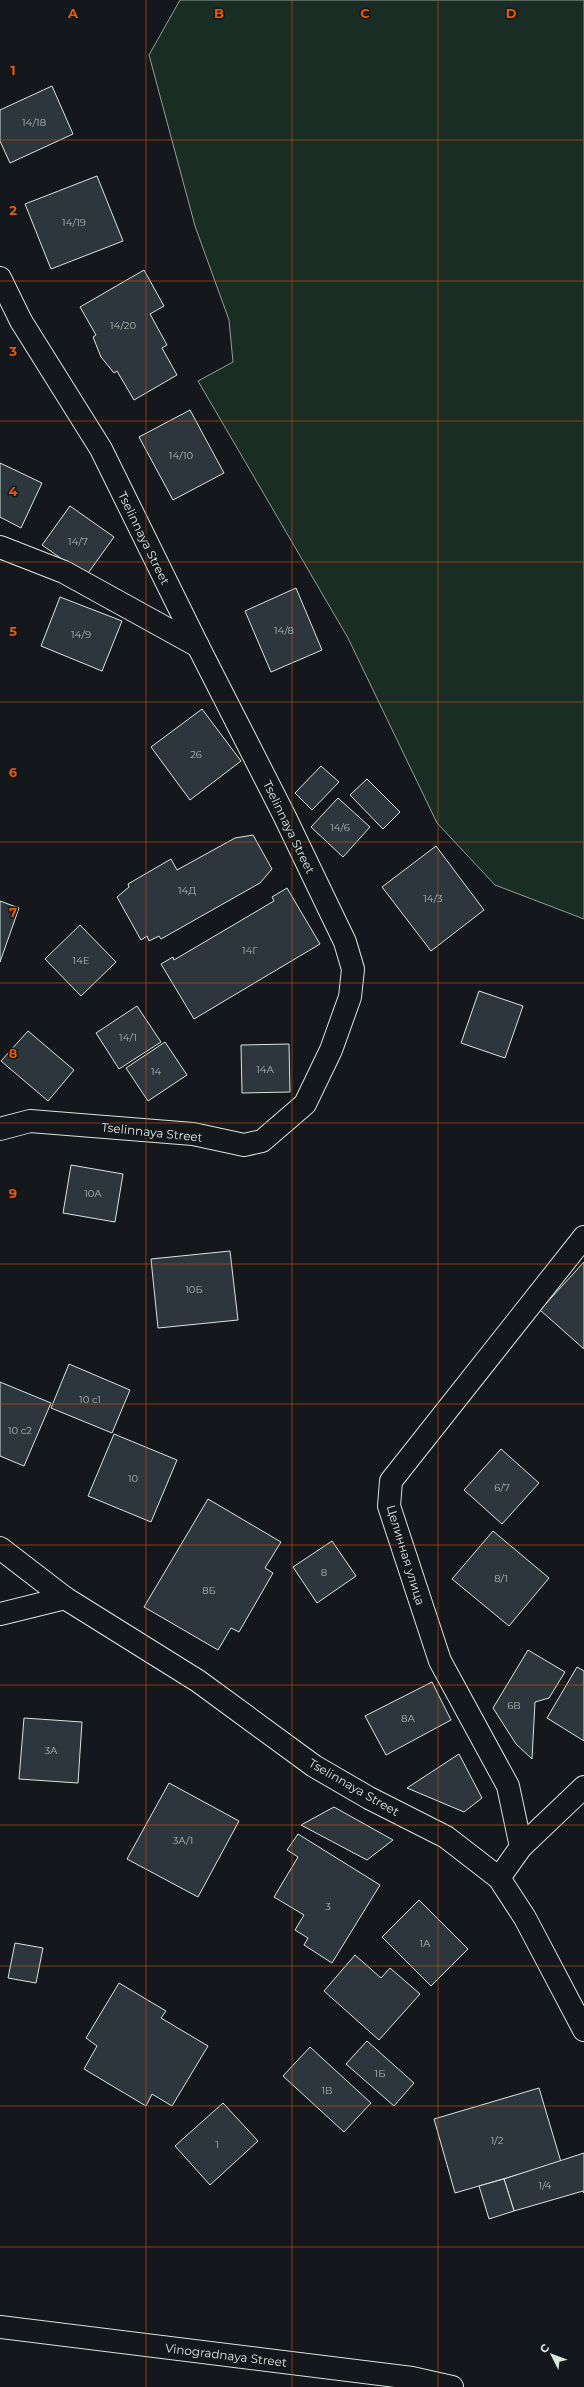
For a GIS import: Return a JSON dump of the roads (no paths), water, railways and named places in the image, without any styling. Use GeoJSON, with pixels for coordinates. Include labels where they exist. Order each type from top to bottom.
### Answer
{"type":"FeatureCollection","features":[{"type":"Feature","properties":{"kind":"street","name":"Tselinnaya Street"},"geometry":{"type":"LineString","coordinates":[[0,278],[21,321],[101,449],[198,646],[284,815],[345,942],[353,969],[350,997],[331,1050],[304,1104],[262,1141],[244,1145],[193,1134],[30,1122],[0,1129]]}},
{"type":"Feature","properties":{"kind":"street"},"geometry":{"type":"LineString","coordinates":[[0,547],[64,572],[198,646]]}},
{"type":"Feature","properties":{"kind":"street","name":"Целинная улица"},"geometry":{"type":"LineString","coordinates":[[521,1847],[508,1786],[440,1661],[389,1506],[391,1481],[584,1237]]}},
{"type":"Feature","properties":{"kind":"street","name":"Tselinnaya Street"},"geometry":{"type":"LineString","coordinates":[[0,1548],[65,1598],[198,1681],[314,1766],[369,1798],[446,1837],[500,1878],[525,1918],[584,2030]]}},
{"type":"Feature","properties":{"kind":"street"},"geometry":{"type":"LineString","coordinates":[[0,1614],[65,1598]]}},
{"type":"Feature","properties":{"kind":"street"},"geometry":{"type":"LineString","coordinates":[[500,1878],[521,1847],[584,1787]]}},
{"type":"Feature","properties":{"kind":"street","name":"Vinogradnaya Street"},"geometry":{"type":"LineString","coordinates":[[0,2327],[412,2378],[452,2387]]}}]}
